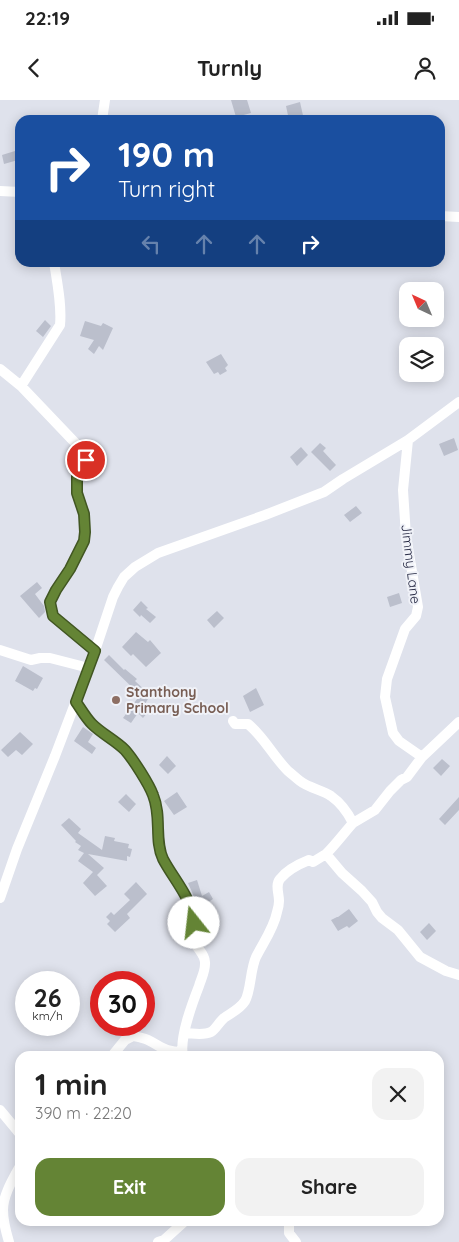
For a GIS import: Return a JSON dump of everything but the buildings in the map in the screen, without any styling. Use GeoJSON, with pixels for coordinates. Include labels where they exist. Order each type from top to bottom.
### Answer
{"type":"FeatureCollection","features":[{"type":"Feature","properties":{"kind":"street"},"geometry":{"type":"LineString","coordinates":[[103,115],[105,100]]}},
{"type":"Feature","properties":{"kind":"street"},"geometry":{"type":"LineString","coordinates":[[0,191],[15,192]]}},
{"type":"Feature","properties":{"kind":"street"},"geometry":{"type":"LineString","coordinates":[[445,216],[459,217]]}},
{"type":"Feature","properties":{"kind":"street"},"geometry":{"type":"LineString","coordinates":[[21,386],[60,325],[61,317],[55,267]]}},
{"type":"Feature","properties":{"kind":"street"},"geometry":{"type":"LineString","coordinates":[[0,369],[21,386],[82,450],[86,460],[77,477],[77,493],[84,514],[84,541],[50,602],[53,616],[95,651]]}},
{"type":"Feature","properties":{"kind":"street"},"geometry":{"type":"LineString","coordinates":[[0,898],[17,849],[89,668],[118,587],[124,578],[135,567],[158,553],[324,492],[408,440],[459,402]]}},
{"type":"Feature","properties":{"kind":"street","name":"Jimmy Lane"},"geometry":{"type":"LineString","coordinates":[[408,440],[403,490],[406,536],[418,607],[416,616],[405,629],[386,679],[385,697],[393,733],[399,741],[422,757]]}},
{"type":"Feature","properties":{"kind":"street"},"geometry":{"type":"LineString","coordinates":[[0,650],[31,660],[50,658],[89,668]]}},
{"type":"Feature","properties":{"kind":"street"},"geometry":{"type":"LineString","coordinates":[[76,702],[91,724],[124,749],[147,783],[158,810],[160,850],[163,859],[194,913],[191,934],[206,963],[190,1009],[184,1032],[182,1051]]}},
{"type":"Feature","properties":{"kind":"street"},"geometry":{"type":"LineString","coordinates":[[233,721],[234,724],[248,724],[253,728],[266,742],[270,751],[287,769],[300,781],[330,796],[348,814],[353,823]]}},
{"type":"Feature","properties":{"kind":"street"},"geometry":{"type":"LineString","coordinates":[[184,1032],[200,1034],[210,1032],[223,1018],[232,1013],[245,1001],[256,957],[277,914],[280,903],[277,884],[280,879],[298,864],[308,860],[313,862],[326,854],[353,823],[375,810],[390,790],[407,777],[422,757],[459,722]]}},
{"type":"Feature","properties":{"kind":"street"},"geometry":{"type":"LineString","coordinates":[[326,854],[342,873],[372,902],[382,918],[398,930],[420,957],[446,971],[459,974]]}},
{"type":"Feature","properties":{"kind":"street"},"geometry":{"type":"LineString","coordinates":[[116,1051],[125,1040],[133,1036],[147,1039],[169,1051]]}},
{"type":"Feature","properties":{"kind":"street"},"geometry":{"type":"LineString","coordinates":[[0,1110],[15,1128]]}},
{"type":"Feature","properties":{"kind":"street"},"geometry":{"type":"LineString","coordinates":[[9,1242],[3,1209],[8,1191],[15,1176]]}},
{"type":"Feature","properties":{"kind":"street"},"geometry":{"type":"LineString","coordinates":[[158,1242],[164,1240],[179,1226]]}},
{"type":"Feature","properties":{"kind":"street"},"geometry":{"type":"LineString","coordinates":[[289,1226],[289,1233],[296,1242]]}},
{"type":"Feature","properties":{"kind":"place","name":"Stanthony Primary School"},"geometry":{"type":"Point","coordinates":[116,700]}},
{"type":"Feature","properties":{"kind":"route"},"geometry":{"type":"LineString","coordinates":[[86,460],[77,477],[77,493],[84,514],[84,541],[50,602],[53,616],[95,651],[76,702],[91,724],[124,749],[147,783],[158,810],[158,841],[163,859],[194,913],[194,923]]}}]}
